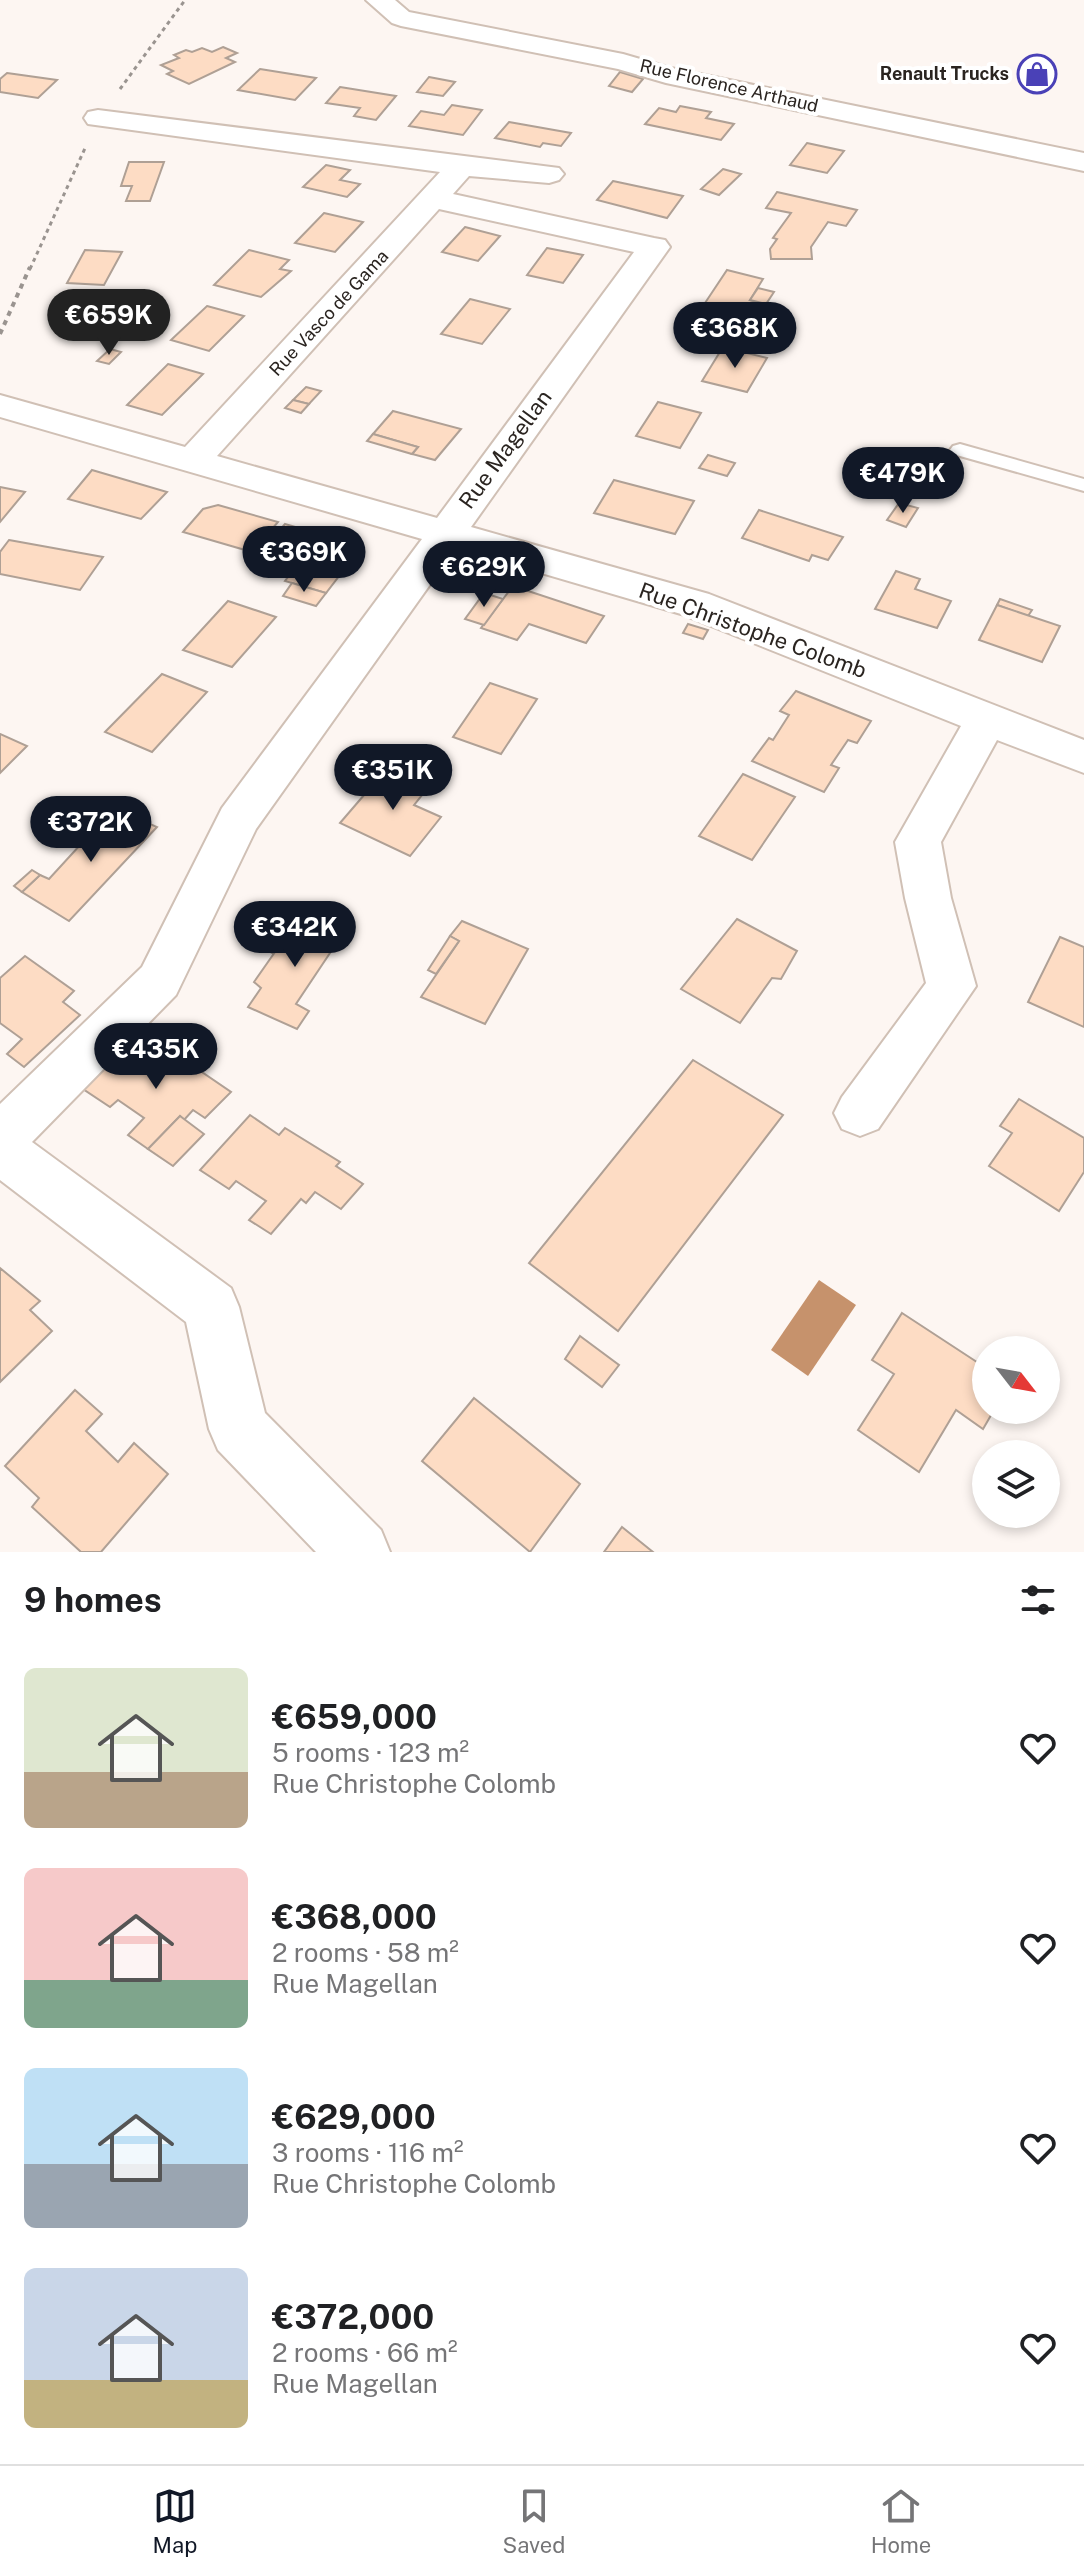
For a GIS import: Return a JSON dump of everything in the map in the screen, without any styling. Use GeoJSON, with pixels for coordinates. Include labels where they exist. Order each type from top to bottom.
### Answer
{"type":"FeatureCollection","features":[{"type":"Feature","properties":{"kind":"street","name":"Rue Florence Arthaud"},"geometry":{"type":"LineString","coordinates":[[379,0],[401,18],[623,62],[666,75],[1084,162]]}},
{"type":"Feature","properties":{"kind":"street"},"geometry":{"type":"LineString","coordinates":[[98,118],[161,115],[462,166],[549,174]]}},
{"type":"Feature","properties":{"kind":"street","name":"Rue Vasco de Gama"},"geometry":{"type":"LineString","coordinates":[[194,459],[462,166]]}},
{"type":"Feature","properties":{"kind":"street","name":"Rue Magellan"},"geometry":{"type":"LineString","coordinates":[[0,1139],[159,981],[238,820],[654,247],[434,199]]}},
{"type":"Feature","properties":{"kind":"street","name":"Rue Christophe Colomb"},"geometry":{"type":"LineString","coordinates":[[0,406],[695,604],[1084,757]]}},
{"type":"Feature","properties":{"kind":"street"},"geometry":{"type":"LineString","coordinates":[[860,1113],[951,986],[928,898],[918,842],[987,718]]}},
{"type":"Feature","properties":{"kind":"street"},"geometry":{"type":"LineString","coordinates":[[0,1149],[211,1307],[239,1429],[359,1552]]}},
{"type":"Feature","properties":{"kind":"lane"},"geometry":{"type":"LineString","coordinates":[[960,450],[1084,485]]}},
{"type":"Feature","properties":{"kind":"path"},"geometry":{"type":"LineString","coordinates":[[0,334],[98,118],[185,0]]}},
{"type":"Feature","properties":{"kind":"shaded area"},"geometry":{"type":"Polygon","coordinates":[[[819,1280],[856,1305],[808,1376],[771,1350],[819,1280]]]}},
{"type":"Feature","properties":{"kind":"building"},"geometry":{"type":"Polygon","coordinates":[[[223,47],[237,53],[226,58],[235,62],[189,84],[167,74],[173,71],[161,65],[179,58],[174,55],[186,50],[192,52],[202,48],[212,52],[223,47]]]}},
{"type":"Feature","properties":{"kind":"building"},"geometry":{"type":"Polygon","coordinates":[[[260,69],[316,78],[295,100],[238,90],[260,69]]]}},
{"type":"Feature","properties":{"kind":"building"},"geometry":{"type":"Polygon","coordinates":[[[620,72],[643,79],[632,92],[609,86],[620,72]]]}},
{"type":"Feature","properties":{"kind":"building"},"geometry":{"type":"Polygon","coordinates":[[[7,73],[57,80],[38,98],[0,92],[0,79],[7,73]]]}},
{"type":"Feature","properties":{"kind":"building"},"geometry":{"type":"Polygon","coordinates":[[[429,77],[455,82],[443,96],[417,92],[429,77]]]}},
{"type":"Feature","properties":{"kind":"building"},"geometry":{"type":"Polygon","coordinates":[[[340,87],[396,96],[376,120],[354,116],[360,108],[326,103],[340,87]]]}},
{"type":"Feature","properties":{"kind":"building"},"geometry":{"type":"Polygon","coordinates":[[[452,105],[482,110],[463,135],[409,126],[421,111],[444,115],[452,105]]]}},
{"type":"Feature","properties":{"kind":"building"},"geometry":{"type":"Polygon","coordinates":[[[680,106],[711,112],[706,118],[734,124],[721,140],[645,124],[659,108],[676,112],[680,106]]]}},
{"type":"Feature","properties":{"kind":"building"},"geometry":{"type":"Polygon","coordinates":[[[509,122],[571,133],[561,146],[543,143],[540,147],[495,138],[509,122]]]}},
{"type":"Feature","properties":{"kind":"building"},"geometry":{"type":"Polygon","coordinates":[[[807,143],[844,151],[827,173],[790,165],[807,143]]]}},
{"type":"Feature","properties":{"kind":"building"},"geometry":{"type":"Polygon","coordinates":[[[129,162],[164,162],[150,201],[126,201],[132,186],[121,186],[129,162]]]}},
{"type":"Feature","properties":{"kind":"building"},"geometry":{"type":"Polygon","coordinates":[[[326,165],[350,170],[340,180],[360,184],[347,197],[303,187],[326,165]]]}},
{"type":"Feature","properties":{"kind":"building"},"geometry":{"type":"Polygon","coordinates":[[[723,169],[741,174],[719,195],[701,189],[723,169]]]}},
{"type":"Feature","properties":{"kind":"building"},"geometry":{"type":"Polygon","coordinates":[[[613,181],[683,196],[667,218],[597,200],[613,181]]]}},
{"type":"Feature","properties":{"kind":"building"},"geometry":{"type":"Polygon","coordinates":[[[777,192],[857,210],[846,226],[828,222],[811,247],[812,259],[771,259],[770,249],[777,239],[773,238],[791,213],[766,208],[777,192]]]}},
{"type":"Feature","properties":{"kind":"building"},"geometry":{"type":"Polygon","coordinates":[[[324,213],[363,222],[335,252],[295,243],[324,213]]]}},
{"type":"Feature","properties":{"kind":"building"},"geometry":{"type":"Polygon","coordinates":[[[465,227],[500,236],[478,261],[442,252],[465,227]]]}},
{"type":"Feature","properties":{"kind":"building"},"geometry":{"type":"Polygon","coordinates":[[[547,248],[583,255],[563,283],[527,275],[547,248]]]}},
{"type":"Feature","properties":{"kind":"building"},"geometry":{"type":"Polygon","coordinates":[[[85,250],[122,252],[104,285],[67,283],[85,250]]]}},
{"type":"Feature","properties":{"kind":"building"},"geometry":{"type":"Polygon","coordinates":[[[249,250],[289,260],[280,269],[291,271],[261,297],[214,285],[249,250]]]}},
{"type":"Feature","properties":{"kind":"building"},"geometry":{"type":"Polygon","coordinates":[[[727,270],[763,279],[750,300],[766,304],[756,318],[703,306],[727,270]]]}},
{"type":"Feature","properties":{"kind":"building"},"geometry":{"type":"Polygon","coordinates":[[[758,288],[774,292],[766,304],[750,300],[758,288]]]}},
{"type":"Feature","properties":{"kind":"building"},"geometry":{"type":"Polygon","coordinates":[[[470,299],[510,309],[482,344],[441,334],[470,299]]]}},
{"type":"Feature","properties":{"kind":"building"},"geometry":{"type":"Polygon","coordinates":[[[207,306],[244,316],[209,351],[171,340],[207,306]]]}},
{"type":"Feature","properties":{"kind":"building"},"geometry":{"type":"Polygon","coordinates":[[[723,347],[767,358],[747,392],[702,381],[723,347]]]}},
{"type":"Feature","properties":{"kind":"building"},"geometry":{"type":"Polygon","coordinates":[[[110,349],[121,352],[109,364],[97,361],[110,349]]]}},
{"type":"Feature","properties":{"kind":"building"},"geometry":{"type":"Polygon","coordinates":[[[168,364],[203,374],[162,415],[127,405],[168,364]]]}},
{"type":"Feature","properties":{"kind":"building"},"geometry":{"type":"Polygon","coordinates":[[[306,387],[321,391],[309,404],[293,400],[306,387]]]}},
{"type":"Feature","properties":{"kind":"building"},"geometry":{"type":"Polygon","coordinates":[[[293,400],[309,404],[301,413],[285,408],[293,400]]]}},
{"type":"Feature","properties":{"kind":"building"},"geometry":{"type":"Polygon","coordinates":[[[658,402],[701,413],[680,448],[636,436],[658,402]]]}},
{"type":"Feature","properties":{"kind":"building"},"geometry":{"type":"Polygon","coordinates":[[[393,411],[461,429],[435,460],[412,454],[418,447],[373,434],[393,411]]]}},
{"type":"Feature","properties":{"kind":"building"},"geometry":{"type":"Polygon","coordinates":[[[373,434],[418,447],[412,454],[367,441],[373,434]]]}},
{"type":"Feature","properties":{"kind":"building"},"geometry":{"type":"Polygon","coordinates":[[[708,455],[735,463],[727,476],[699,468],[708,455]]]}},
{"type":"Feature","properties":{"kind":"building"},"geometry":{"type":"Polygon","coordinates":[[[92,470],[167,492],[141,519],[68,499],[92,470]]]}},
{"type":"Feature","properties":{"kind":"building"},"geometry":{"type":"Polygon","coordinates":[[[614,480],[694,501],[675,534],[594,513],[614,480]]]}},
{"type":"Feature","properties":{"kind":"building"},"geometry":{"type":"Polygon","coordinates":[[[0,487],[25,492],[0,522],[0,487]]]}},
{"type":"Feature","properties":{"kind":"building"},"geometry":{"type":"Polygon","coordinates":[[[899,503],[918,508],[906,527],[887,520],[899,503]]]}},
{"type":"Feature","properties":{"kind":"building"},"geometry":{"type":"Polygon","coordinates":[[[218,505],[278,522],[252,552],[183,532],[203,509],[218,505]]]}},
{"type":"Feature","properties":{"kind":"building"},"geometry":{"type":"Polygon","coordinates":[[[759,510],[843,537],[828,560],[812,555],[809,561],[742,538],[759,510]]]}},
{"type":"Feature","properties":{"kind":"building"},"geometry":{"type":"Polygon","coordinates":[[[285,524],[340,540],[334,548],[356,554],[326,593],[285,581],[305,555],[268,544],[285,524]]]}},
{"type":"Feature","properties":{"kind":"building"},"geometry":{"type":"Polygon","coordinates":[[[9,540],[103,557],[80,590],[0,574],[0,552],[9,540]]]}},
{"type":"Feature","properties":{"kind":"building"},"geometry":{"type":"Polygon","coordinates":[[[340,540],[362,546],[356,554],[334,548],[340,540]]]}},
{"type":"Feature","properties":{"kind":"building"},"geometry":{"type":"Polygon","coordinates":[[[896,571],[920,579],[915,589],[951,601],[937,628],[875,609],[896,571]]]}},
{"type":"Feature","properties":{"kind":"building"},"geometry":{"type":"Polygon","coordinates":[[[292,583],[326,593],[316,606],[283,596],[292,583]]]}},
{"type":"Feature","properties":{"kind":"building"},"geometry":{"type":"Polygon","coordinates":[[[513,586],[604,616],[586,643],[529,624],[517,640],[481,628],[513,586]]]}},
{"type":"Feature","properties":{"kind":"building"},"geometry":{"type":"Polygon","coordinates":[[[484,593],[503,599],[484,625],[465,619],[484,593]]]}},
{"type":"Feature","properties":{"kind":"building"},"geometry":{"type":"Polygon","coordinates":[[[1000,599],[1032,610],[1028,616],[997,605],[1000,599]]]}},
{"type":"Feature","properties":{"kind":"building"},"geometry":{"type":"Polygon","coordinates":[[[228,601],[276,617],[232,667],[183,650],[228,601]]]}},
{"type":"Feature","properties":{"kind":"building"},"geometry":{"type":"Polygon","coordinates":[[[997,605],[1060,626],[1042,662],[979,640],[997,605]]]}},
{"type":"Feature","properties":{"kind":"building"},"geometry":{"type":"Polygon","coordinates":[[[688,624],[708,630],[703,639],[683,633],[688,624]]]}},
{"type":"Feature","properties":{"kind":"building"},"geometry":{"type":"Polygon","coordinates":[[[162,674],[207,692],[152,752],[105,732],[162,674]]]}},
{"type":"Feature","properties":{"kind":"building"},"geometry":{"type":"Polygon","coordinates":[[[490,683],[537,699],[501,754],[453,737],[490,683]]]}},
{"type":"Feature","properties":{"kind":"building"},"geometry":{"type":"Polygon","coordinates":[[[796,691],[871,721],[857,743],[848,740],[831,765],[839,768],[824,792],[752,761],[769,738],[773,740],[789,715],[780,711],[796,691]]]}},
{"type":"Feature","properties":{"kind":"building"},"geometry":{"type":"Polygon","coordinates":[[[0,734],[27,746],[0,773],[0,734]]]}},
{"type":"Feature","properties":{"kind":"building"},"geometry":{"type":"Polygon","coordinates":[[[389,766],[431,784],[414,805],[441,817],[410,856],[340,823],[389,766]]]}},
{"type":"Feature","properties":{"kind":"building"},"geometry":{"type":"Polygon","coordinates":[[[743,774],[795,797],[752,860],[699,836],[743,774]]]}},
{"type":"Feature","properties":{"kind":"building"},"geometry":{"type":"Polygon","coordinates":[[[114,808],[157,827],[69,921],[22,892],[40,875],[49,879],[114,808]]]}},
{"type":"Feature","properties":{"kind":"building"},"geometry":{"type":"Polygon","coordinates":[[[32,870],[40,875],[22,892],[14,886],[32,870]]]}},
{"type":"Feature","properties":{"kind":"building"},"geometry":{"type":"Polygon","coordinates":[[[284,905],[303,912],[274,954],[257,945],[284,905]]]}},
{"type":"Feature","properties":{"kind":"building"},"geometry":{"type":"Polygon","coordinates":[[[303,912],[346,929],[296,1004],[309,1011],[297,1029],[248,1007],[261,988],[254,982],[303,912]]]}},
{"type":"Feature","properties":{"kind":"building"},"geometry":{"type":"Polygon","coordinates":[[[737,919],[797,951],[781,979],[772,978],[740,1023],[681,989],[737,919]]]}},
{"type":"Feature","properties":{"kind":"building"},"geometry":{"type":"Polygon","coordinates":[[[462,921],[528,949],[485,1024],[421,997],[459,941],[450,936],[462,921]]]}},
{"type":"Feature","properties":{"kind":"building"},"geometry":{"type":"Polygon","coordinates":[[[450,936],[459,941],[436,974],[428,970],[450,936]]]}},
{"type":"Feature","properties":{"kind":"building"},"geometry":{"type":"Polygon","coordinates":[[[1060,937],[1084,947],[1084,1027],[1028,1002],[1060,937]]]}},
{"type":"Feature","properties":{"kind":"building"},"geometry":{"type":"Polygon","coordinates":[[[25,956],[74,991],[63,1002],[80,1015],[24,1067],[7,1054],[22,1039],[0,1023],[0,978],[25,956]]]}},
{"type":"Feature","properties":{"kind":"building"},"geometry":{"type":"Polygon","coordinates":[[[131,1042],[163,1064],[174,1053],[231,1092],[205,1118],[193,1110],[184,1120],[180,1116],[148,1149],[128,1135],[144,1118],[118,1100],[110,1107],[83,1089],[131,1042]]]}},
{"type":"Feature","properties":{"kind":"building"},"geometry":{"type":"Polygon","coordinates":[[[693,1060],[783,1115],[618,1331],[529,1263],[693,1060]]]}},
{"type":"Feature","properties":{"kind":"building"},"geometry":{"type":"Polygon","coordinates":[[[1019,1099],[1084,1138],[1084,1172],[1059,1211],[989,1166],[1012,1133],[1000,1126],[1019,1099]]]}},
{"type":"Feature","properties":{"kind":"building"},"geometry":{"type":"Polygon","coordinates":[[[250,1115],[279,1135],[285,1128],[340,1162],[336,1166],[363,1184],[341,1209],[315,1192],[306,1203],[301,1199],[271,1234],[249,1220],[266,1201],[236,1181],[229,1189],[200,1170],[250,1115]]]}},
{"type":"Feature","properties":{"kind":"building"},"geometry":{"type":"Polygon","coordinates":[[[180,1116],[204,1134],[173,1166],[148,1149],[180,1116]]]}},
{"type":"Feature","properties":{"kind":"building"},"geometry":{"type":"Polygon","coordinates":[[[0,1268],[40,1301],[30,1310],[52,1331],[0,1382],[0,1268]]]}},
{"type":"Feature","properties":{"kind":"building"},"geometry":{"type":"Polygon","coordinates":[[[902,1313],[972,1359],[972,1421],[956,1410],[919,1472],[858,1430],[894,1374],[872,1360],[902,1313]]]}},
{"type":"Feature","properties":{"kind":"building"},"geometry":{"type":"Polygon","coordinates":[[[580,1336],[619,1365],[602,1387],[565,1359],[580,1336]]]}},
{"type":"Feature","properties":{"kind":"building"},"geometry":{"type":"Polygon","coordinates":[[[75,1390],[102,1414],[86,1431],[118,1462],[134,1443],[168,1474],[101,1552],[81,1552],[32,1507],[39,1498],[5,1466],[75,1390]]]}},
{"type":"Feature","properties":{"kind":"building"},"geometry":{"type":"Polygon","coordinates":[[[474,1398],[580,1484],[530,1552],[422,1461],[474,1398]]]}},
{"type":"Feature","properties":{"kind":"building"},"geometry":{"type":"Polygon","coordinates":[[[622,1527],[653,1552],[604,1552],[622,1527]]]}},
{"type":"Feature","properties":{"kind":"place","name":"Renault Trucks"},"geometry":{"type":"Point","coordinates":[1037,74]}}]}
